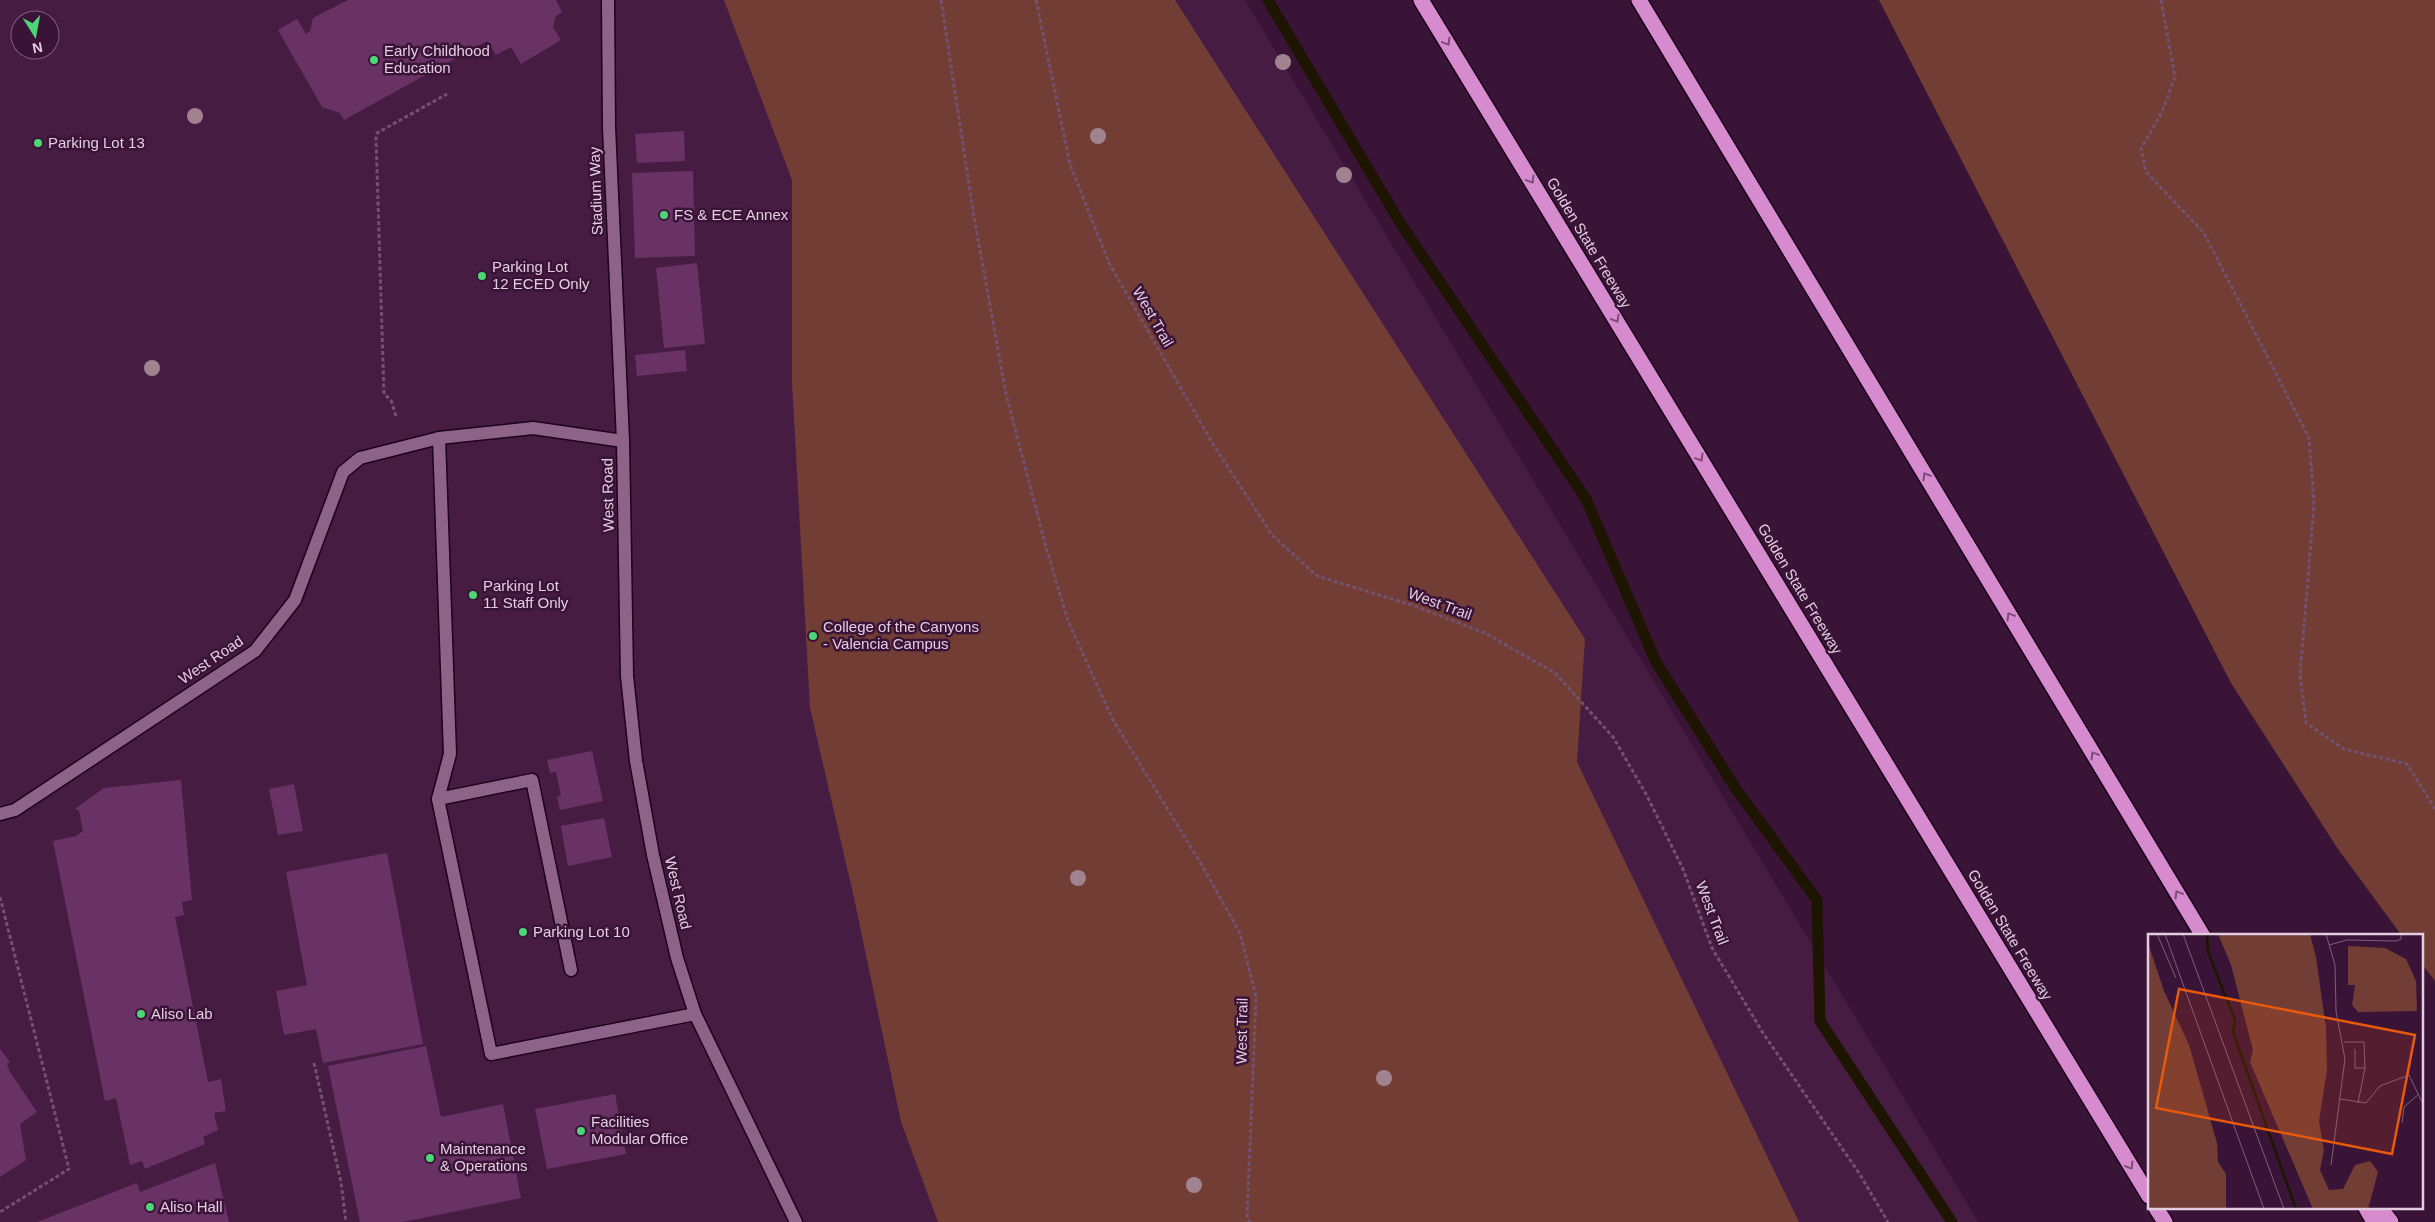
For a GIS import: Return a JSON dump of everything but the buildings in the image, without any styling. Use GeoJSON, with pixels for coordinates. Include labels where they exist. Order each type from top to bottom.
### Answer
{"type":"FeatureCollection","features":[{"type":"Feature","properties":{"kind":"highway","name":"Golden State Freeway"},"geometry":{"type":"LineString","coordinates":[[1421,0],[2148,1194]]}},
{"type":"Feature","properties":{"kind":"highway"},"geometry":{"type":"LineString","coordinates":[[1639,0],[2202,934]]}},
{"type":"Feature","properties":{"kind":"highway"},"geometry":{"type":"LineString","coordinates":[[2157,1210],[2165,1222]]}},
{"type":"Feature","properties":{"kind":"highway"},"geometry":{"type":"LineString","coordinates":[[2367,1210],[2374,1222]]}},
{"type":"Feature","properties":{"kind":"highway"},"geometry":{"type":"LineString","coordinates":[[2382,1210],[2391,1222]]}},
{"type":"Feature","properties":{"kind":"street","name":"Stadium Way"},"geometry":{"type":"LineString","coordinates":[[608,0],[609,127],[623,441]]}},
{"type":"Feature","properties":{"kind":"street","name":"West Road"},"geometry":{"type":"LineString","coordinates":[[0,814],[15,810],[255,651],[295,600],[343,472],[360,458],[439,438],[533,428],[623,441],[627,676],[636,761],[657,874],[677,958],[695,1014],[796,1222]]}},
{"type":"Feature","properties":{"kind":"street"},"geometry":{"type":"LineString","coordinates":[[439,438],[450,754],[438,799],[491,1054],[695,1014]]}},
{"type":"Feature","properties":{"kind":"street"},"geometry":{"type":"LineString","coordinates":[[438,799],[532,780],[571,970]]}},
{"type":"Feature","properties":{"kind":"path","name":"West Trail"},"geometry":{"type":"LineString","coordinates":[[941,0],[974,217],[1006,394],[1068,621],[1113,720],[1204,867],[1240,933],[1256,998],[1248,1220]]}},
{"type":"Feature","properties":{"kind":"path","name":"West Trail"},"geometry":{"type":"LineString","coordinates":[[1036,0],[1070,164],[1108,263],[1213,444],[1272,535],[1317,576],[1412,605],[1485,633],[1555,673],[1614,737],[1646,794],[1683,868],[1712,948],[1763,1033],[1859,1173],[1888,1222]]}},
{"type":"Feature","properties":{"kind":"path"},"geometry":{"type":"LineString","coordinates":[[2161,0],[2175,77],[2162,112],[2142,149],[2146,172],[2204,233],[2308,438],[2314,504],[2300,675],[2306,723],[2344,750],[2407,764],[2435,809]]}},
{"type":"Feature","properties":{"kind":"path"},"geometry":{"type":"LineString","coordinates":[[396,416],[391,400],[384,394],[376,138],[377,133],[448,94]]}},
{"type":"Feature","properties":{"kind":"path"},"geometry":{"type":"LineString","coordinates":[[0,897],[70,1169],[0,1212]]}},
{"type":"Feature","properties":{"kind":"path"},"geometry":{"type":"LineString","coordinates":[[314,1063],[342,1182],[346,1222]]}},
{"type":"Feature","properties":{"kind":"shaded area","name":"College of the Canyons - Valencia Campus"},"geometry":{"type":"Polygon","coordinates":[[[0,0],[1245,0],[1978,1222],[0,1222],[0,0]]]}},
{"type":"Feature","properties":{"kind":"shaded area"},"geometry":{"type":"Polygon","coordinates":[[[724,0],[1175,0],[1585,639],[1577,762],[1799,1222],[938,1222],[901,1122],[854,898],[810,708],[792,383],[792,180],[724,0]]]}},
{"type":"Feature","properties":{"kind":"shaded area"},"geometry":{"type":"Polygon","coordinates":[[[1879,0],[2435,0],[2435,981],[2422,964],[2422,934],[2401,934],[2338,849],[2231,683],[1879,0]]]}},
{"type":"Feature","properties":{"kind":"waterway"},"geometry":{"type":"LineString","coordinates":[[1268,0],[1399,221],[1586,499],[1656,662],[1736,789],[1817,900],[1820,1021],[1952,1222]]}},
{"type":"Feature","properties":{"kind":"place","name":"Early Childhood Education"},"geometry":{"type":"Point","coordinates":[374,60]}},
{"type":"Feature","properties":{"kind":"place","name":"Parking Lot 13"},"geometry":{"type":"Point","coordinates":[38,143]}},
{"type":"Feature","properties":{"kind":"place","name":"FS & ECE Annex"},"geometry":{"type":"Point","coordinates":[664,215]}},
{"type":"Feature","properties":{"kind":"place","name":"Parking Lot 12 ECED Only"},"geometry":{"type":"Point","coordinates":[482,276]}},
{"type":"Feature","properties":{"kind":"place","name":"Parking Lot 11 Staff Only"},"geometry":{"type":"Point","coordinates":[473,595]}},
{"type":"Feature","properties":{"kind":"place","name":"College of the Canyons - Valencia Campus"},"geometry":{"type":"Point","coordinates":[813,636]}},
{"type":"Feature","properties":{"kind":"place","name":"Parking Lot 10"},"geometry":{"type":"Point","coordinates":[523,932]}},
{"type":"Feature","properties":{"kind":"place","name":"Aliso Lab"},"geometry":{"type":"Point","coordinates":[141,1014]}},
{"type":"Feature","properties":{"kind":"place","name":"Facilities Modular Office"},"geometry":{"type":"Point","coordinates":[581,1131]}},
{"type":"Feature","properties":{"kind":"place","name":"Maintenance & Operations"},"geometry":{"type":"Point","coordinates":[430,1158]}},
{"type":"Feature","properties":{"kind":"place","name":"Aliso Hall"},"geometry":{"type":"Point","coordinates":[150,1207]}}]}
